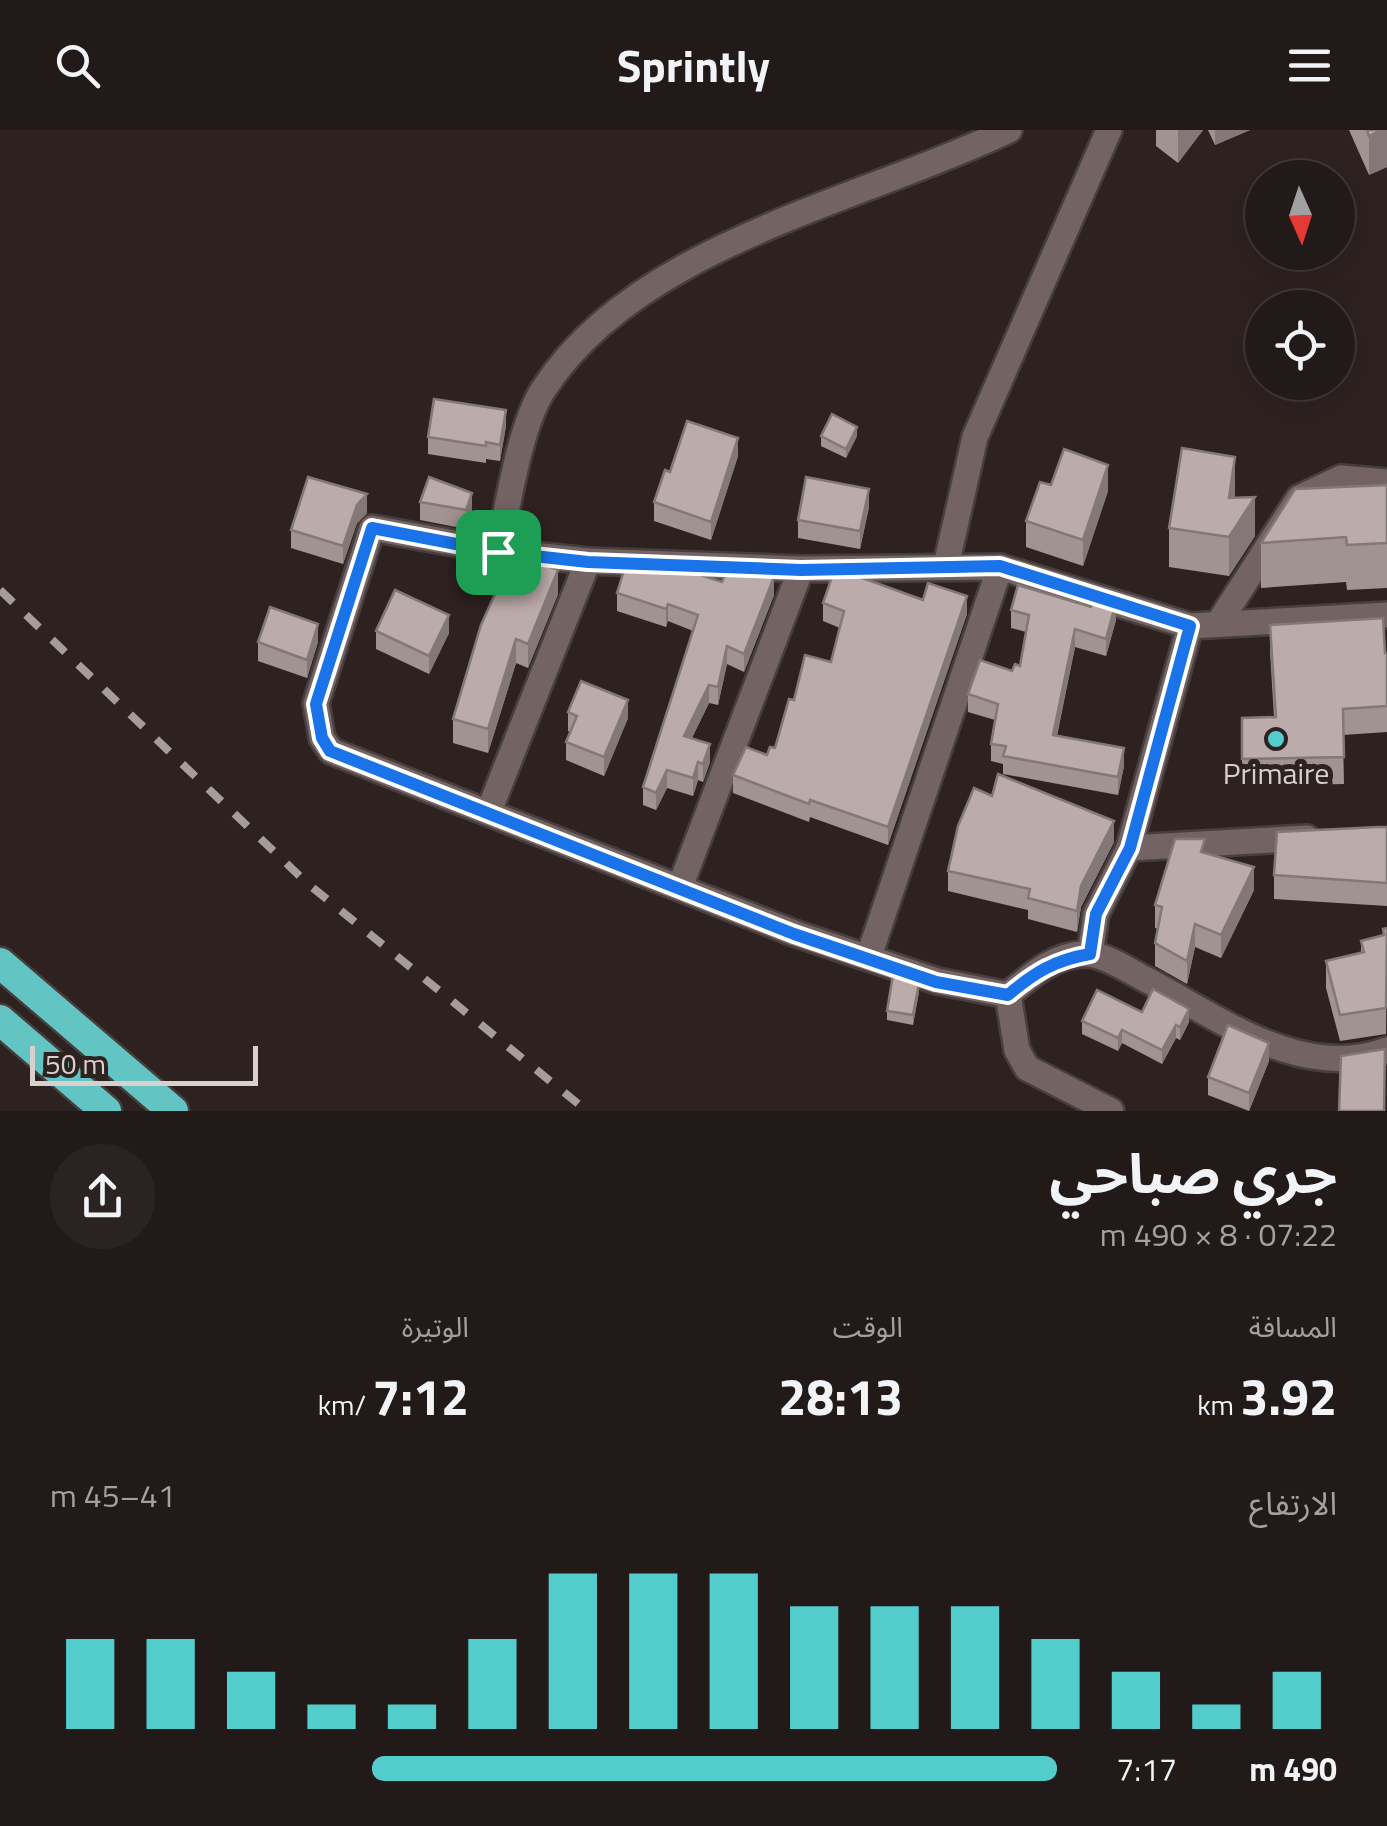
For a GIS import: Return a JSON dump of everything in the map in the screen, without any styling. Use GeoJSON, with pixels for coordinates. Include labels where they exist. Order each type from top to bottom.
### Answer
{"type":"FeatureCollection","features":[{"type":"Feature","properties":{"kind":"highway"},"geometry":{"type":"LineString","coordinates":[[0,963],[173,1111]]}},
{"type":"Feature","properties":{"kind":"highway"},"geometry":{"type":"LineString","coordinates":[[0,1020],[106,1111]]}},
{"type":"Feature","properties":{"kind":"street"},"geometry":{"type":"LineString","coordinates":[[498,552],[520,452],[542,392],[584,339],[644,291],[729,244],[958,155],[1009,130]]}},
{"type":"Feature","properties":{"kind":"street"},"geometry":{"type":"LineString","coordinates":[[946,566],[975,436],[1109,130]]}},
{"type":"Feature","properties":{"kind":"street"},"geometry":{"type":"LineString","coordinates":[[1218,624],[1298,498],[1341,478],[1387,482]]}},
{"type":"Feature","properties":{"kind":"street"},"geometry":{"type":"LineString","coordinates":[[1008,995],[936,982],[794,934],[330,751],[322,738],[316,704],[372,528],[498,552],[588,562],[801,570],[1000,566],[1190,626],[1387,615]]}},
{"type":"Feature","properties":{"kind":"street"},"geometry":{"type":"LineString","coordinates":[[490,812],[588,562]]}},
{"type":"Feature","properties":{"kind":"street"},"geometry":{"type":"LineString","coordinates":[[868,956],[1000,566]]}},
{"type":"Feature","properties":{"kind":"street"},"geometry":{"type":"LineString","coordinates":[[680,887],[801,570]]}},
{"type":"Feature","properties":{"kind":"street"},"geometry":{"type":"LineString","coordinates":[[1090,954],[1096,914],[1130,848],[1190,626]]}},
{"type":"Feature","properties":{"kind":"street"},"geometry":{"type":"LineString","coordinates":[[1130,848],[1328,836]]}},
{"type":"Feature","properties":{"kind":"street"},"geometry":{"type":"LineString","coordinates":[[1008,995],[1038,970],[1062,959],[1090,954],[1276,1048],[1317,1060],[1346,1059],[1387,1050]]}},
{"type":"Feature","properties":{"kind":"street"},"geometry":{"type":"LineString","coordinates":[[1008,995],[1017,1050],[1027,1068],[1111,1111]]}},
{"type":"Feature","properties":{"kind":"building"},"geometry":{"type":"Polygon","coordinates":[[[434,399],[506,410],[500,445],[428,437],[434,399]]]}},
{"type":"Feature","properties":{"kind":"building"},"geometry":{"type":"Polygon","coordinates":[[[832,414],[857,427],[846,449],[821,436],[832,414]]]}},
{"type":"Feature","properties":{"kind":"building"},"geometry":{"type":"Polygon","coordinates":[[[687,421],[738,438],[711,522],[654,502],[665,470],[670,472],[687,421]]]}},
{"type":"Feature","properties":{"kind":"building"},"geometry":{"type":"Polygon","coordinates":[[[1182,448],[1235,457],[1229,498],[1255,497],[1229,537],[1169,528],[1182,448]]]}},
{"type":"Feature","properties":{"kind":"building"},"geometry":{"type":"Polygon","coordinates":[[[1064,449],[1108,465],[1083,540],[1026,521],[1040,482],[1051,485],[1064,449]]]}},
{"type":"Feature","properties":{"kind":"building"},"geometry":{"type":"Polygon","coordinates":[[[308,477],[367,494],[357,505],[343,546],[291,530],[308,477]]]}},
{"type":"Feature","properties":{"kind":"building"},"geometry":{"type":"Polygon","coordinates":[[[429,477],[472,493],[466,510],[420,502],[429,477]]]}},
{"type":"Feature","properties":{"kind":"building"},"geometry":{"type":"Polygon","coordinates":[[[806,477],[869,489],[860,531],[798,520],[806,477]]]}},
{"type":"Feature","properties":{"kind":"building"},"geometry":{"type":"Polygon","coordinates":[[[1387,485],[1387,543],[1347,545],[1346,537],[1261,543],[1295,489],[1387,485]]]}},
{"type":"Feature","properties":{"kind":"building"},"geometry":{"type":"Polygon","coordinates":[[[514,552],[558,570],[528,644],[516,639],[488,729],[453,719],[481,625],[514,552]]]}},
{"type":"Feature","properties":{"kind":"building"},"geometry":{"type":"Polygon","coordinates":[[[627,561],[660,562],[722,582],[729,565],[744,565],[774,577],[744,654],[727,646],[718,687],[709,685],[684,736],[710,744],[703,764],[698,762],[693,778],[667,770],[656,793],[643,787],[698,615],[617,593],[627,561]]]}},
{"type":"Feature","properties":{"kind":"building"},"geometry":{"type":"Polygon","coordinates":[[[835,568],[923,600],[928,583],[967,596],[888,827],[810,800],[809,804],[733,775],[746,747],[767,755],[770,747],[775,748],[789,699],[794,700],[805,655],[831,662],[844,611],[823,603],[835,568]]]}},
{"type":"Feature","properties":{"kind":"building"},"geometry":{"type":"Polygon","coordinates":[[[1018,585],[1091,607],[1094,596],[1116,602],[1106,639],[1075,629],[1053,735],[1124,748],[1118,777],[1003,756],[1006,746],[991,744],[998,704],[968,694],[980,660],[1012,671],[1015,664],[1020,666],[1029,615],[1011,610],[1018,585]]]}},
{"type":"Feature","properties":{"kind":"building"},"geometry":{"type":"Polygon","coordinates":[[[395,590],[449,615],[429,656],[376,631],[395,590]]]}},
{"type":"Feature","properties":{"kind":"building"},"geometry":{"type":"Polygon","coordinates":[[[270,607],[318,624],[307,660],[258,642],[270,607]]]}},
{"type":"Feature","properties":{"kind":"building"},"geometry":{"type":"Polygon","coordinates":[[[1383,618],[1387,706],[1343,709],[1344,757],[1242,759],[1242,718],[1276,717],[1270,625],[1383,618]]]}},
{"type":"Feature","properties":{"kind":"building"},"geometry":{"type":"Polygon","coordinates":[[[581,681],[628,700],[604,757],[566,742],[577,716],[568,712],[581,681]]]}},
{"type":"Feature","properties":{"kind":"building"},"geometry":{"type":"Polygon","coordinates":[[[998,774],[1114,821],[1081,886],[1077,911],[1028,898],[1030,889],[948,871],[958,826],[974,788],[992,796],[998,774]]]}},
{"type":"Feature","properties":{"kind":"building"},"geometry":{"type":"Polygon","coordinates":[[[1387,827],[1387,883],[1274,875],[1277,832],[1387,827]]]}},
{"type":"Feature","properties":{"kind":"building"},"geometry":{"type":"Polygon","coordinates":[[[1175,839],[1205,839],[1201,852],[1254,867],[1221,935],[1195,924],[1187,961],[1155,943],[1162,907],[1155,905],[1175,839]]]}},
{"type":"Feature","properties":{"kind":"building"},"geometry":{"type":"Polygon","coordinates":[[[1387,928],[1386,1008],[1340,1015],[1326,961],[1364,952],[1361,941],[1384,935],[1383,929],[1387,928]]]}},
{"type":"Feature","properties":{"kind":"building"},"geometry":{"type":"Polygon","coordinates":[[[893,975],[919,983],[913,1015],[887,1011],[893,975]]]}},
{"type":"Feature","properties":{"kind":"building"},"geometry":{"type":"Polygon","coordinates":[[[1153,989],[1189,1009],[1162,1050],[1122,1030],[1118,1038],[1082,1021],[1097,990],[1142,1012],[1153,989]]]}},
{"type":"Feature","properties":{"kind":"building"},"geometry":{"type":"Polygon","coordinates":[[[1228,1025],[1269,1043],[1249,1093],[1208,1077],[1228,1025]]]}},
{"type":"Feature","properties":{"kind":"building"},"geometry":{"type":"Polygon","coordinates":[[[1385,1049],[1384,1111],[1339,1111],[1341,1056],[1385,1049]]]}},
{"type":"Feature","properties":{"kind":"railway"},"geometry":{"type":"LineString","coordinates":[[0,590],[307,883],[587,1111]]}},
{"type":"Feature","properties":{"kind":"place","name":"Primaire"},"geometry":{"type":"Point","coordinates":[1276,739]}},
{"type":"Feature","properties":{"kind":"route"},"geometry":{"type":"LineString","coordinates":[[372,528],[498,552],[588,562],[801,570],[1000,566],[1190,626],[1130,848],[1096,914],[1090,954],[1062,959],[1038,970],[1008,995],[936,982],[794,934],[330,751],[317,722],[316,704],[372,528]]}}]}
